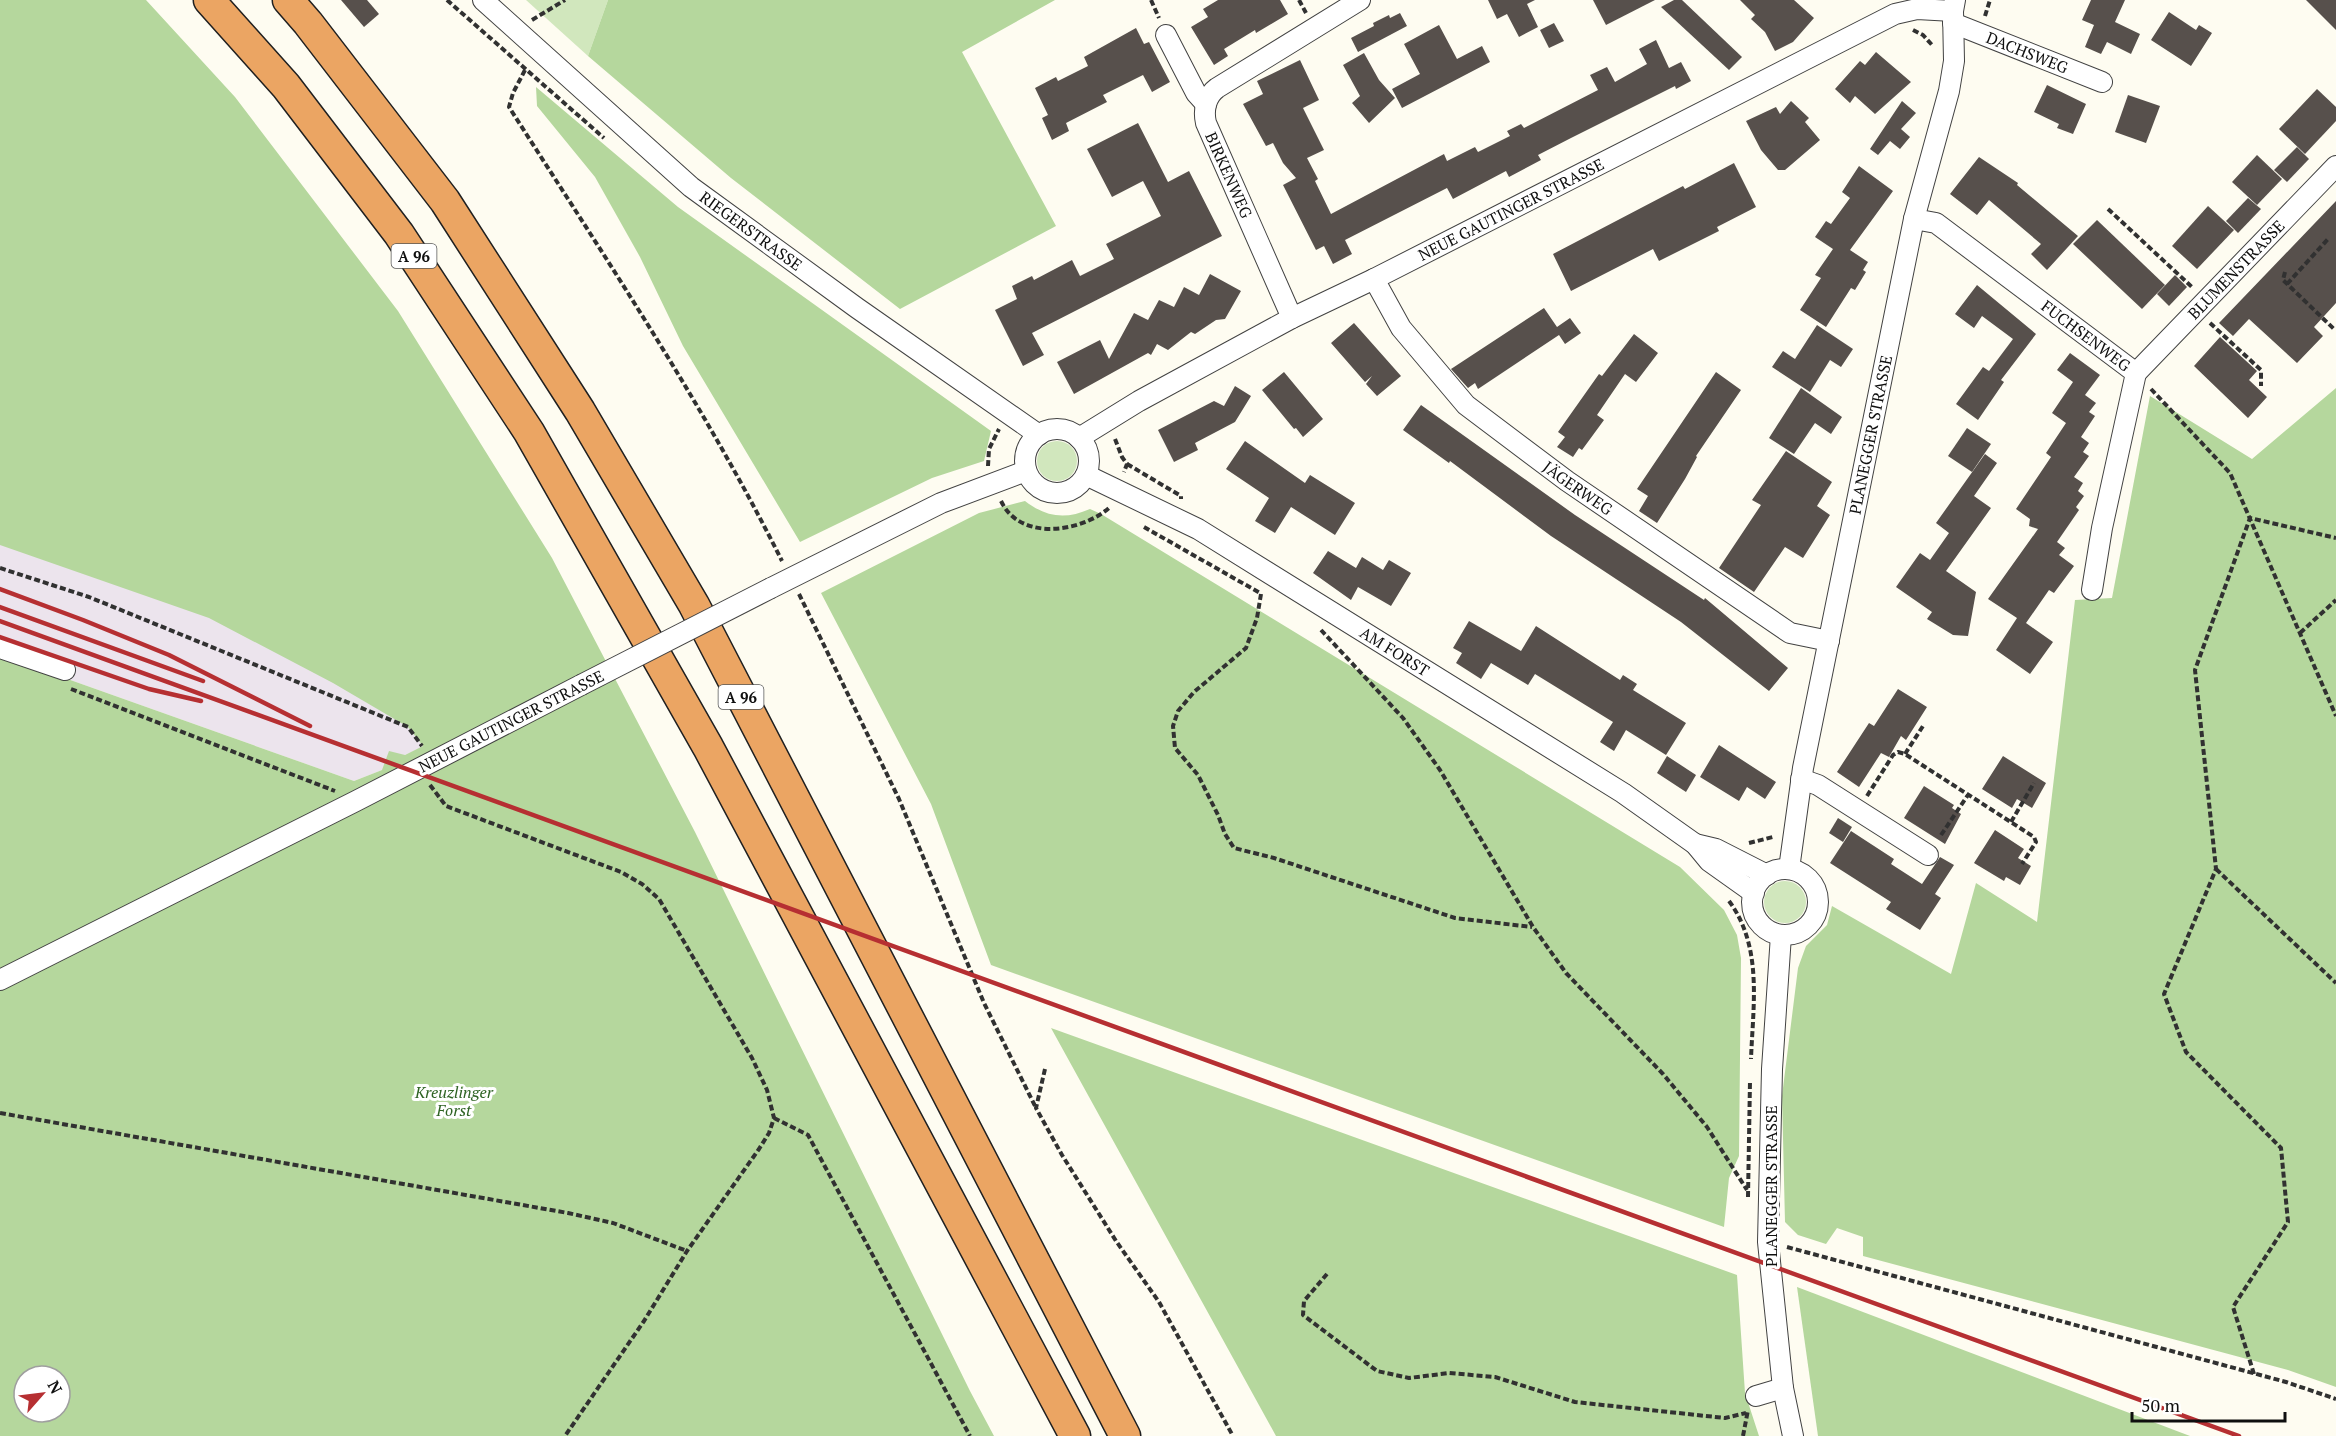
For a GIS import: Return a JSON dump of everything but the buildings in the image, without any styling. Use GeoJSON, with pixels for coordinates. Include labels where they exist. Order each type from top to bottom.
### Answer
{"type":"FeatureCollection","features":[{"type":"Feature","properties":{"kind":"highway","name":"A 96"},"geometry":{"type":"LineString","coordinates":[[209,0],[286,86],[399,234],[529,432],[708,747],[1075,1436]]}},
{"type":"Feature","properties":{"kind":"highway","name":"A 96"},"geometry":{"type":"LineString","coordinates":[[288,0],[445,201],[580,411],[694,605],[1125,1436]]}},
{"type":"Feature","properties":{"kind":"street","name":"RIEGERSTRASSE"},"geometry":{"type":"LineString","coordinates":[[483,0],[691,187],[857,308],[1039,435]]}},
{"type":"Feature","properties":{"kind":"street"},"geometry":{"type":"LineString","coordinates":[[1166,35],[1196,93],[1206,104],[1209,96],[1217,88],[1360,0]]}},
{"type":"Feature","properties":{"kind":"street","name":"NEUE GAUTINGER STRASSE"},"geometry":{"type":"LineString","coordinates":[[1079,438],[1139,401],[1292,318],[1374,279],[1895,14],[1917,9],[1953,11]]}},
{"type":"Feature","properties":{"kind":"street","name":"DACHSWEG"},"geometry":{"type":"LineString","coordinates":[[1953,11],[2102,82]]}},
{"type":"Feature","properties":{"kind":"street","name":"PLANEGGER STRASSE"},"geometry":{"type":"LineString","coordinates":[[1789,869],[1801,779],[1914,219],[1949,91],[1954,61],[1953,11]]}},
{"type":"Feature","properties":{"kind":"street","name":"BIRKENWEG"},"geometry":{"type":"LineString","coordinates":[[1206,104],[1206,123],[1292,318]]}},
{"type":"Feature","properties":{"kind":"street","name":"BLUMENSTRASSE"},"geometry":{"type":"LineString","coordinates":[[2136,373],[2336,166]]}},
{"type":"Feature","properties":{"kind":"street","name":"FUCHSENWEG"},"geometry":{"type":"LineString","coordinates":[[1914,219],[1936,224],[2136,373],[2102,528],[2092,590]]}},
{"type":"Feature","properties":{"kind":"street","name":"JÄGERWEG"},"geometry":{"type":"LineString","coordinates":[[1374,279],[1401,328],[1466,405],[1567,482],[1790,633],[1828,641]]}},
{"type":"Feature","properties":{"kind":"street"},"geometry":{"type":"LineString","coordinates":[[1059,429],[1079,438],[1088,456],[1086,475],[1080,484],[1060,493],[1039,488],[1031,481],[1026,471],[1025,461],[1026,451],[1031,442],[1049,430],[1059,429]]}},
{"type":"Feature","properties":{"kind":"street","name":"NEUE GAUTINGER STRASSE"},"geometry":{"type":"LineString","coordinates":[[0,980],[357,801],[941,502],[1026,471]]}},
{"type":"Feature","properties":{"kind":"street","name":"AM FORST"},"geometry":{"type":"LineString","coordinates":[[1086,475],[1198,530],[1623,793],[1695,844],[1709,861],[1754,893]]}},
{"type":"Feature","properties":{"kind":"street"},"geometry":{"type":"LineString","coordinates":[[0,648],[66,679]]}},
{"type":"Feature","properties":{"kind":"street"},"geometry":{"type":"LineString","coordinates":[[1801,779],[1818,785],[1928,855]]}},
{"type":"Feature","properties":{"kind":"street","name":"AM FORST"},"geometry":{"type":"LineString","coordinates":[[1695,844],[1716,849],[1767,875]]}},
{"type":"Feature","properties":{"kind":"street"},"geometry":{"type":"LineString","coordinates":[[1789,869],[1805,876],[1813,884],[1818,905],[1810,925],[1792,935],[1781,935],[1762,926],[1752,907],[1756,886],[1767,875],[1789,869]]}},
{"type":"Feature","properties":{"kind":"street","name":"PLANEGGER STRASSE"},"geometry":{"type":"LineString","coordinates":[[1781,935],[1772,1069],[1768,1242],[1783,1388],[1793,1436]]}},
{"type":"Feature","properties":{"kind":"street"},"geometry":{"type":"LineString","coordinates":[[1756,1396],[1783,1388]]}},
{"type":"Feature","properties":{"kind":"path"},"geometry":{"type":"LineString","coordinates":[[516,30],[565,0]]}},
{"type":"Feature","properties":{"kind":"path"},"geometry":{"type":"LineString","coordinates":[[1912,30],[1931,39],[1937,51]]}},
{"type":"Feature","properties":{"kind":"path"},"geometry":{"type":"LineString","coordinates":[[525,70],[513,93],[509,107],[656,337],[746,489],[899,799],[984,1003],[1036,1108],[1062,1155],[1116,1241],[1159,1302],[1233,1436]]}},
{"type":"Feature","properties":{"kind":"path"},"geometry":{"type":"LineString","coordinates":[[2108,209],[2261,370],[2261,386]]}},
{"type":"Feature","properties":{"kind":"path"},"geometry":{"type":"LineString","coordinates":[[2287,284],[2328,239]]}},
{"type":"Feature","properties":{"kind":"path"},"geometry":{"type":"LineString","coordinates":[[2285,273],[2283,280],[2334,329]]}},
{"type":"Feature","properties":{"kind":"path"},"geometry":{"type":"LineString","coordinates":[[2136,373],[2230,473],[2336,716]]}},
{"type":"Feature","properties":{"kind":"path"},"geometry":{"type":"LineString","coordinates":[[1120,432],[1115,438],[1127,464],[1110,507],[1120,513]]}},
{"type":"Feature","properties":{"kind":"path"},"geometry":{"type":"LineString","coordinates":[[2250,518],[2336,538]]}},
{"type":"Feature","properties":{"kind":"path"},"geometry":{"type":"LineString","coordinates":[[2250,518],[2195,670],[2216,869],[2164,994],[2186,1052],[2281,1148],[2288,1222],[2233,1306],[2254,1374]]}},
{"type":"Feature","properties":{"kind":"path"},"geometry":{"type":"LineString","coordinates":[[1140,525],[1270,599]]}},
{"type":"Feature","properties":{"kind":"path"},"geometry":{"type":"LineString","coordinates":[[0,568],[89,597],[408,727],[423,747]]}},
{"type":"Feature","properties":{"kind":"path"},"geometry":{"type":"LineString","coordinates":[[1261,594],[1257,618],[1246,648],[1194,692],[1178,711],[1173,726],[1175,748],[1198,775],[1225,834],[1234,848],[1285,862],[1455,918],[1533,927]]}},
{"type":"Feature","properties":{"kind":"path"},"geometry":{"type":"LineString","coordinates":[[2300,633],[2336,600]]}},
{"type":"Feature","properties":{"kind":"path"},"geometry":{"type":"LineString","coordinates":[[1318,627],[1404,718],[1440,770],[1533,927],[1566,974],[1663,1074],[1707,1127],[1747,1190],[1750,1079]]}},
{"type":"Feature","properties":{"kind":"path"},"geometry":{"type":"LineString","coordinates":[[66,679],[357,801]]}},
{"type":"Feature","properties":{"kind":"path"},"geometry":{"type":"LineString","coordinates":[[1905,754],[1923,726]]}},
{"type":"Feature","properties":{"kind":"path"},"geometry":{"type":"LineString","coordinates":[[1862,804],[1893,755],[1898,752],[1905,754],[2034,837],[2036,842],[2022,864]]}},
{"type":"Feature","properties":{"kind":"path"},"geometry":{"type":"LineString","coordinates":[[422,767],[430,784],[446,806],[621,872],[642,884],[659,899],[752,1058],[767,1090],[774,1118],[769,1133],[753,1158],[687,1251],[644,1321],[565,1436]]}},
{"type":"Feature","properties":{"kind":"path"},"geometry":{"type":"LineString","coordinates":[[2011,822],[2034,783]]}},
{"type":"Feature","properties":{"kind":"path"},"geometry":{"type":"LineString","coordinates":[[1941,835],[1968,795]]}},
{"type":"Feature","properties":{"kind":"path"},"geometry":{"type":"LineString","coordinates":[[1733,857],[1741,841],[1756,843],[1774,837],[1794,840]]}},
{"type":"Feature","properties":{"kind":"path"},"geometry":{"type":"LineString","coordinates":[[2216,869],[2336,983]]}},
{"type":"Feature","properties":{"kind":"path"},"geometry":{"type":"LineString","coordinates":[[1724,894],[1740,917],[1752,956],[1754,977],[1750,1068]]}},
{"type":"Feature","properties":{"kind":"path"},"geometry":{"type":"LineString","coordinates":[[1036,1108],[1045,1069]]}},
{"type":"Feature","properties":{"kind":"path"},"geometry":{"type":"LineString","coordinates":[[0,1113],[568,1213],[613,1223],[687,1251]]}},
{"type":"Feature","properties":{"kind":"path"},"geometry":{"type":"LineString","coordinates":[[774,1118],[808,1135],[970,1436]]}},
{"type":"Feature","properties":{"kind":"path"},"geometry":{"type":"LineString","coordinates":[[1768,1242],[2254,1374],[2336,1399]]}},
{"type":"Feature","properties":{"kind":"path"},"geometry":{"type":"LineString","coordinates":[[1328,1274],[1304,1301],[1304,1315],[1377,1371],[1408,1378],[1449,1373],[1495,1377],[1575,1402],[1725,1418],[1746,1413]]}},
{"type":"Feature","properties":{"kind":"shaded area"},"geometry":{"type":"Polygon","coordinates":[[[0,0],[423,747],[405,755],[382,770],[354,781],[0,655],[0,0]]]}},
{"type":"Feature","properties":{"kind":"green space","name":"Kreuzlinger Forst"},"geometry":{"type":"Polygon","coordinates":[[[0,0],[146,0],[235,97],[398,311],[552,558],[695,832],[994,1436],[0,1436],[0,655],[354,781],[382,770],[389,751],[405,755],[423,746],[408,727],[333,683],[209,618],[0,545],[0,0]]]}},
{"type":"Feature","properties":{"kind":"green space"},"geometry":{"type":"Polygon","coordinates":[[[526,0],[608,0],[588,56],[526,0]]]}},
{"type":"Feature","properties":{"kind":"green space"},"geometry":{"type":"Polygon","coordinates":[[[608,0],[1055,0],[962,52],[1056,226],[900,309],[731,178],[588,56],[608,0]]]}},
{"type":"Feature","properties":{"kind":"green space"},"geometry":{"type":"Polygon","coordinates":[[[536,87],[678,207],[991,431],[984,461],[932,478],[800,542],[683,346],[640,257],[595,177],[537,106],[536,87]]]}},
{"type":"Feature","properties":{"kind":"green space"},"geometry":{"type":"Polygon","coordinates":[[[2336,388],[2336,1387],[2288,1370],[1863,1256],[1863,1237],[1837,1228],[1826,1244],[1798,1235],[1785,1222],[1782,1096],[1798,968],[1806,946],[1827,925],[1832,906],[1951,974],[1976,883],[2037,922],[2075,600],[2112,598],[2150,396],[2252,459],[2336,388]]]}},
{"type":"Feature","properties":{"kind":"green space"},"geometry":{"type":"Polygon","coordinates":[[[1057,441],[1065,442],[1071,447],[1076,453],[1076,469],[1071,475],[1065,480],[1057,481],[1049,480],[1043,475],[1038,469],[1037,461],[1038,453],[1043,447],[1049,442],[1057,441]]]}},
{"type":"Feature","properties":{"kind":"green space"},"geometry":{"type":"Polygon","coordinates":[[[1025,501],[1040,511],[1056,515],[1072,515],[1090,509],[1101,514],[1680,867],[1724,910],[1737,935],[1741,958],[1739,1156],[1729,1178],[1724,1227],[991,965],[931,804],[821,593],[979,513],[1025,501]]]}},
{"type":"Feature","properties":{"kind":"green space"},"geometry":{"type":"Polygon","coordinates":[[[1785,881],[1793,882],[1800,887],[1805,894],[1805,910],[1800,917],[1793,922],[1785,923],[1777,922],[1770,917],[1765,910],[1764,902],[1765,894],[1770,887],[1777,882],[1785,881]]]}},
{"type":"Feature","properties":{"kind":"green space"},"geometry":{"type":"Polygon","coordinates":[[[1051,1028],[1737,1275],[1745,1393],[1759,1436],[1276,1436],[1051,1028]]]}},
{"type":"Feature","properties":{"kind":"green space"},"geometry":{"type":"Polygon","coordinates":[[[1797,1287],[2190,1436],[1818,1436],[1797,1287]]]}},
{"type":"Feature","properties":{"kind":"railway"},"geometry":{"type":"LineString","coordinates":[[0,589],[169,655],[310,726]]}},
{"type":"Feature","properties":{"kind":"railway"},"geometry":{"type":"LineString","coordinates":[[0,607],[203,681]]}},
{"type":"Feature","properties":{"kind":"railway"},"geometry":{"type":"LineString","coordinates":[[0,621],[2239,1436]]}},
{"type":"Feature","properties":{"kind":"railway"},"geometry":{"type":"LineString","coordinates":[[0,637],[149,689],[201,701]]}}]}
